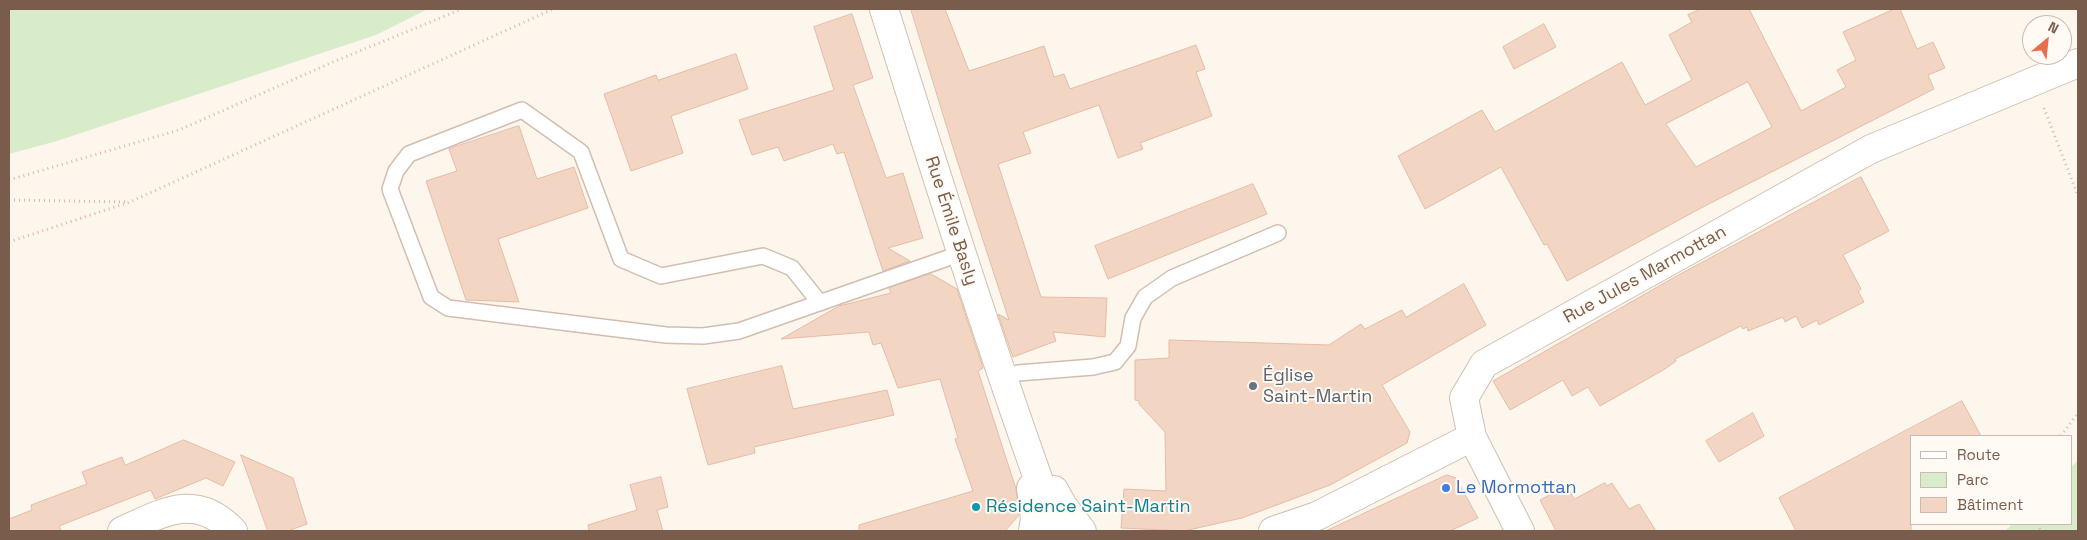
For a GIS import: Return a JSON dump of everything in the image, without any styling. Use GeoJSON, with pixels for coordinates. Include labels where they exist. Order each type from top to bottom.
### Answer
{"type":"FeatureCollection","features":[{"type":"Feature","properties":{"kind":"street","name":"Rue Émile Basly"},"geometry":{"type":"LineString","coordinates":[[884,9],[1003,379],[1057,531]]}},
{"type":"Feature","properties":{"kind":"street","name":"Rue Jules Marmottan"},"geometry":{"type":"LineString","coordinates":[[1520,531],[1472,436],[1464,398],[1484,364],[1870,150],[2078,63]]}},
{"type":"Feature","properties":{"kind":"street","name":"Rue Émile Basly"},"geometry":{"type":"LineString","coordinates":[[1021,432],[1035,519],[1033,531]]}},
{"type":"Feature","properties":{"kind":"street","name":"Rue Émile Basly"},"geometry":{"type":"LineString","coordinates":[[1021,432],[1063,506],[1082,531]]}},
{"type":"Feature","properties":{"kind":"street"},"geometry":{"type":"LineString","coordinates":[[1274,531],[1317,516],[1472,436]]}},
{"type":"Feature","properties":{"kind":"street"},"geometry":{"type":"LineString","coordinates":[[122,531],[162,514],[189,508],[220,518],[234,531]]}},
{"type":"Feature","properties":{"kind":"lane"},"geometry":{"type":"LineString","coordinates":[[820,303],[792,268],[763,256],[661,276],[621,259],[581,152],[522,110],[409,154],[396,171],[390,189],[431,297],[448,308],[666,335],[703,336],[739,331],[962,254]]}},
{"type":"Feature","properties":{"kind":"lane"},"geometry":{"type":"LineString","coordinates":[[1003,379],[1018,373],[1093,367],[1115,362],[1128,346],[1133,318],[1145,297],[1172,278],[1278,233]]}},
{"type":"Feature","properties":{"kind":"path"},"geometry":{"type":"LineString","coordinates":[[9,180],[179,130],[333,62],[462,9]]}},
{"type":"Feature","properties":{"kind":"path"},"geometry":{"type":"LineString","coordinates":[[9,242],[130,202],[553,9]]}},
{"type":"Feature","properties":{"kind":"path"},"geometry":{"type":"LineString","coordinates":[[2034,82],[2078,196]]}},
{"type":"Feature","properties":{"kind":"path"},"geometry":{"type":"LineString","coordinates":[[9,200],[130,202]]}},
{"type":"Feature","properties":{"kind":"path"},"geometry":{"type":"LineString","coordinates":[[2062,435],[2078,413]]}},
{"type":"Feature","properties":{"kind":"green space"},"geometry":{"type":"Polygon","coordinates":[[[9,9],[428,9],[376,35],[57,141],[9,154],[9,9]]]}},
{"type":"Feature","properties":{"kind":"green space"},"geometry":{"type":"Polygon","coordinates":[[[2078,460],[2078,531],[2005,531],[2011,525],[2072,525],[2072,466],[2078,460]]]}},
{"type":"Feature","properties":{"kind":"building"},"geometry":{"type":"Polygon","coordinates":[[[911,9],[945,9],[969,71],[1044,46],[1054,77],[1064,74],[1070,89],[1196,45],[1205,69],[1196,72],[1212,116],[1140,143],[1143,149],[1118,158],[1099,105],[1023,132],[1031,153],[998,164],[1041,297],[1107,298],[1105,337],[1053,332],[1056,341],[1013,357],[998,314],[1009,320],[956,157],[911,9]]]}},
{"type":"Feature","properties":{"kind":"building"},"geometry":{"type":"Polygon","coordinates":[[[1701,9],[1749,9],[1801,111],[1846,87],[1837,70],[1856,60],[1843,32],[1894,9],[1900,9],[1917,49],[1933,42],[1945,68],[1928,75],[1934,89],[1701,208],[1567,281],[1547,244],[1544,245],[1501,167],[1425,209],[1398,156],[1482,110],[1495,132],[1622,62],[1645,105],[1692,80],[1669,35],[1692,22],[1688,15],[1701,9]],[[1748,82],[1666,124],[1696,167],[1772,127],[1748,82]]]}},
{"type":"Feature","properties":{"kind":"building"},"geometry":{"type":"Polygon","coordinates":[[[852,14],[873,78],[853,85],[886,178],[903,173],[923,238],[888,248],[910,261],[883,271],[844,152],[837,154],[833,144],[784,161],[778,147],[752,155],[739,120],[834,90],[814,27],[852,14]]]}},
{"type":"Feature","properties":{"kind":"building"},"geometry":{"type":"Polygon","coordinates":[[[1544,24],[1556,47],[1514,69],[1503,47],[1544,24]]]}},
{"type":"Feature","properties":{"kind":"building"},"geometry":{"type":"Polygon","coordinates":[[[736,54],[748,89],[671,116],[683,153],[631,171],[604,94],[656,75],[658,80],[736,54]]]}},
{"type":"Feature","properties":{"kind":"building"},"geometry":{"type":"Polygon","coordinates":[[[519,126],[537,179],[574,167],[588,208],[498,239],[519,302],[466,300],[426,181],[457,171],[449,149],[519,126]]]}},
{"type":"Feature","properties":{"kind":"building"},"geometry":{"type":"Polygon","coordinates":[[[1861,177],[1889,231],[1843,255],[1861,289],[1858,291],[1864,302],[1819,325],[1817,320],[1802,328],[1796,316],[1785,322],[1783,317],[1748,331],[1747,327],[1743,329],[1741,326],[1675,359],[1676,361],[1665,369],[1600,406],[1588,387],[1572,396],[1563,380],[1510,410],[1493,381],[1673,278],[1861,177]]]}},
{"type":"Feature","properties":{"kind":"building"},"geometry":{"type":"Polygon","coordinates":[[[1253,184],[1267,214],[1108,279],[1095,246],[1253,184]]]}},
{"type":"Feature","properties":{"kind":"building"},"geometry":{"type":"Polygon","coordinates":[[[931,274],[957,289],[983,368],[978,371],[1016,489],[1019,515],[1005,531],[859,531],[859,525],[973,491],[955,439],[958,438],[940,379],[898,388],[881,343],[873,345],[869,332],[781,339],[839,306],[891,293],[889,288],[931,274]]]}},
{"type":"Feature","properties":{"kind":"building"},"geometry":{"type":"Polygon","coordinates":[[[1464,284],[1486,325],[1382,385],[1410,432],[1407,443],[1330,485],[1242,518],[1184,531],[1121,528],[1124,489],[1166,491],[1165,432],[1139,404],[1139,401],[1135,400],[1135,360],[1169,358],[1169,340],[1329,345],[1361,324],[1365,329],[1402,310],[1406,317],[1464,284]]]}},
{"type":"Feature","properties":{"kind":"building"},"geometry":{"type":"Polygon","coordinates":[[[782,366],[793,409],[887,390],[894,415],[754,447],[755,453],[708,465],[687,389],[782,366]]]}},
{"type":"Feature","properties":{"kind":"building"},"geometry":{"type":"Polygon","coordinates":[[[1962,401],[1980,435],[1910,435],[1911,531],[1796,531],[1779,498],[1962,401]]]}},
{"type":"Feature","properties":{"kind":"building"},"geometry":{"type":"Polygon","coordinates":[[[1753,413],[1764,436],[1719,462],[1706,441],[1753,413]]]}},
{"type":"Feature","properties":{"kind":"building"},"geometry":{"type":"Polygon","coordinates":[[[184,440],[235,462],[223,486],[206,478],[155,499],[151,490],[59,526],[61,531],[9,531],[9,519],[32,510],[31,505],[87,484],[82,472],[122,457],[125,465],[184,440]]]}},
{"type":"Feature","properties":{"kind":"building"},"geometry":{"type":"Polygon","coordinates":[[[241,455],[293,478],[307,524],[288,531],[268,531],[241,455]]]}},
{"type":"Feature","properties":{"kind":"building"},"geometry":{"type":"Polygon","coordinates":[[[1447,475],[1456,478],[1478,518],[1450,531],[1326,531],[1447,475]]]}},
{"type":"Feature","properties":{"kind":"building"},"geometry":{"type":"Polygon","coordinates":[[[661,477],[668,507],[657,510],[663,531],[589,531],[588,525],[637,510],[630,485],[661,477]]]}},
{"type":"Feature","properties":{"kind":"building"},"geometry":{"type":"Polygon","coordinates":[[[1605,483],[1607,486],[1612,483],[1629,509],[1639,504],[1656,531],[1556,531],[1540,500],[1567,486],[1574,499],[1605,483]]]}},
{"type":"Feature","properties":{"kind":"place","name":"Église Saint-Martin"},"geometry":{"type":"Point","coordinates":[1253,386]}},
{"type":"Feature","properties":{"kind":"place","name":"Le Mormottan"},"geometry":{"type":"Point","coordinates":[1446,488]}},
{"type":"Feature","properties":{"kind":"place","name":"Résidence Saint-Martin"},"geometry":{"type":"Point","coordinates":[976,507]}}]}
